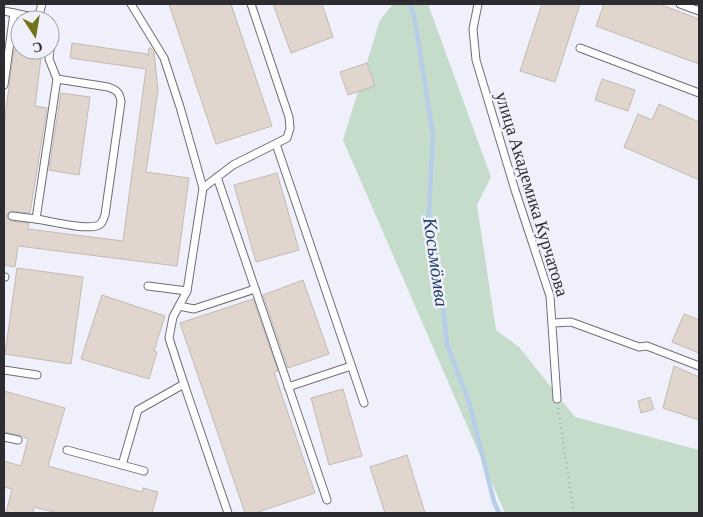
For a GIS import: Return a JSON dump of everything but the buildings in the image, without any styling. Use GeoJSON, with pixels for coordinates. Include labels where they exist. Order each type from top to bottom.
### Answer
{"type":"FeatureCollection","features":[{"type":"Feature","properties":{"kind":"lane"},"geometry":{"type":"LineString","coordinates":[[132,4],[164,58],[203,188],[187,291],[173,318],[169,338],[228,513]]}},
{"type":"Feature","properties":{"kind":"lane"},"geometry":{"type":"LineString","coordinates":[[203,188],[233,165],[287,138],[290,128],[289,117],[250,4]]}},
{"type":"Feature","properties":{"kind":"lane","name":"улица Академика Курчатова"},"geometry":{"type":"LineString","coordinates":[[478,4],[473,29],[476,60],[515,190],[550,296],[557,399]]}},
{"type":"Feature","properties":{"kind":"lane"},"geometry":{"type":"LineString","coordinates":[[680,4],[699,11]]}},
{"type":"Feature","properties":{"kind":"lane"},"geometry":{"type":"LineString","coordinates":[[4,85],[10,42]]}},
{"type":"Feature","properties":{"kind":"lane"},"geometry":{"type":"LineString","coordinates":[[580,48],[699,92]]}},
{"type":"Feature","properties":{"kind":"lane"},"geometry":{"type":"LineString","coordinates":[[36,219],[57,79],[50,60]]}},
{"type":"Feature","properties":{"kind":"lane"},"geometry":{"type":"LineString","coordinates":[[12,216],[88,227],[98,225],[102,222],[105,215],[121,102],[120,95],[116,90],[108,87],[57,79]]}},
{"type":"Feature","properties":{"kind":"lane"},"geometry":{"type":"LineString","coordinates":[[276,144],[364,403]]}},
{"type":"Feature","properties":{"kind":"lane"},"geometry":{"type":"LineString","coordinates":[[217,177],[327,500]]}},
{"type":"Feature","properties":{"kind":"lane"},"geometry":{"type":"LineString","coordinates":[[148,286],[187,291]]}},
{"type":"Feature","properties":{"kind":"lane"},"geometry":{"type":"LineString","coordinates":[[179,306],[194,309],[255,289]]}},
{"type":"Feature","properties":{"kind":"lane"},"geometry":{"type":"LineString","coordinates":[[553,323],[571,322],[639,347],[647,346],[699,366]]}},
{"type":"Feature","properties":{"kind":"lane"},"geometry":{"type":"LineString","coordinates":[[288,387],[351,366]]}},
{"type":"Feature","properties":{"kind":"lane"},"geometry":{"type":"LineString","coordinates":[[4,370],[37,374]]}},
{"type":"Feature","properties":{"kind":"lane"},"geometry":{"type":"LineString","coordinates":[[122,465],[138,410],[184,384]]}},
{"type":"Feature","properties":{"kind":"lane"},"geometry":{"type":"LineString","coordinates":[[4,437],[18,440]]}},
{"type":"Feature","properties":{"kind":"lane"},"geometry":{"type":"LineString","coordinates":[[67,450],[144,471]]}},
{"type":"Feature","properties":{"kind":"path"},"geometry":{"type":"LineString","coordinates":[[557,399],[574,513]]}},
{"type":"Feature","properties":{"kind":"green space"},"geometry":{"type":"Polygon","coordinates":[[[393,4],[428,4],[491,177],[477,205],[496,330],[519,347],[575,417],[699,450],[699,513],[505,513],[343,140],[380,20],[393,4]]]}},
{"type":"Feature","properties":{"kind":"waterway","name":"Косьмӧмва"},"geometry":{"type":"LineString","coordinates":[[410,4],[414,15],[433,135],[428,227],[439,267],[447,344],[469,402],[494,502],[499,513]]}}]}
